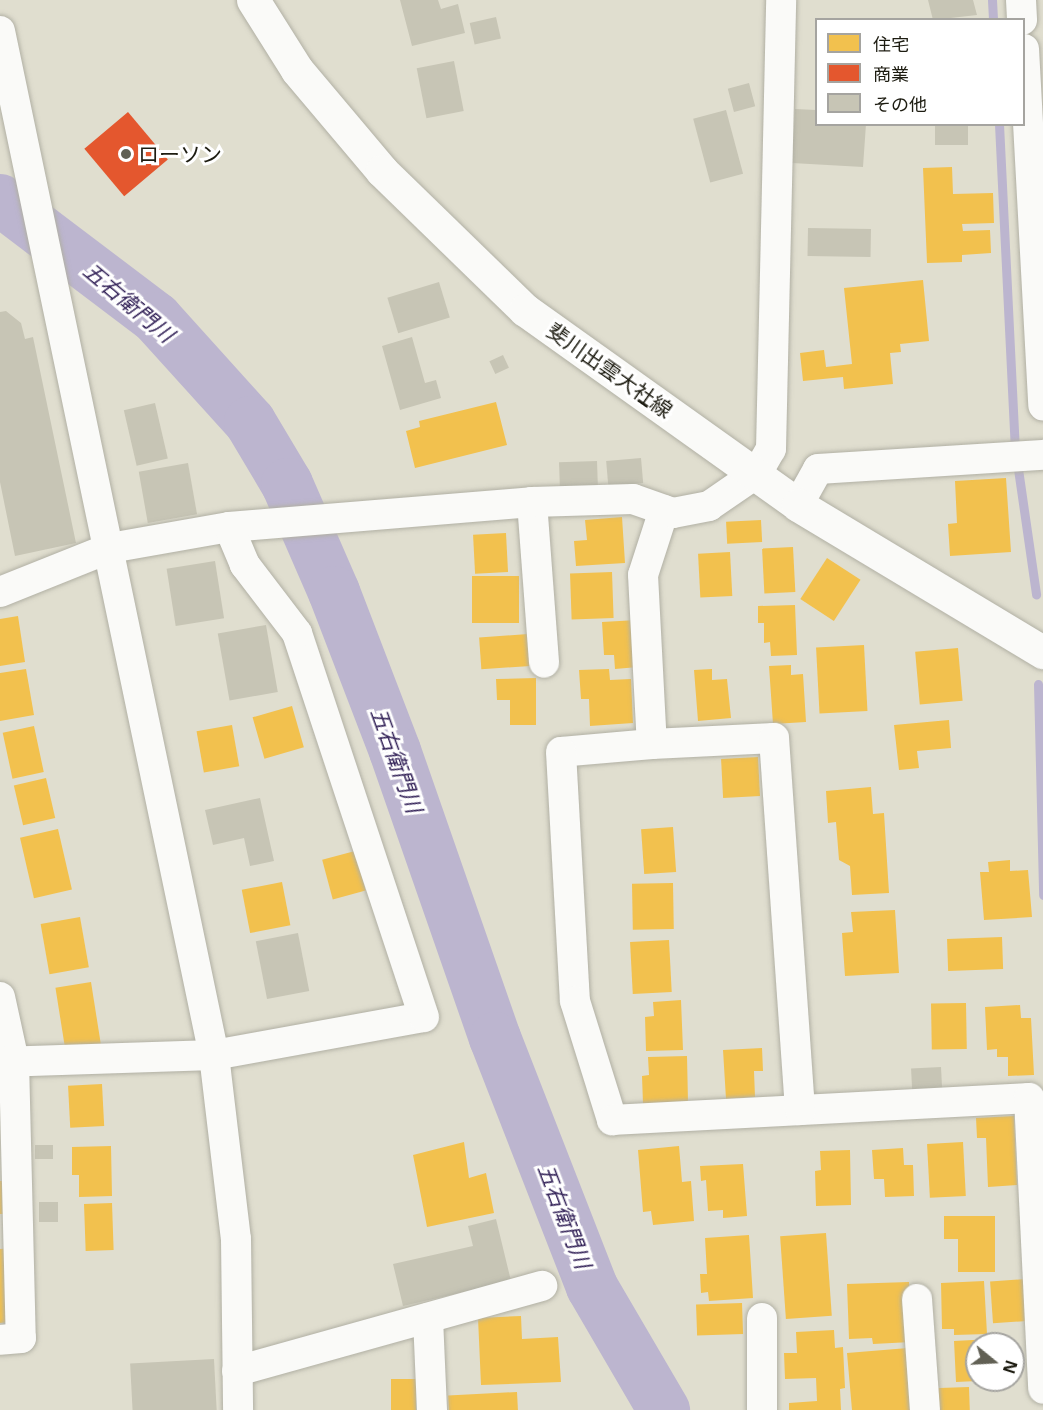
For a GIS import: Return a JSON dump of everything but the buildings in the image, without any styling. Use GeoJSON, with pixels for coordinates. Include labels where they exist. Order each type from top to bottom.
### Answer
{"type":"FeatureCollection","features":[{"type":"Feature","properties":{"kind":"main road","name":"斐川出雲大社線"},"geometry":{"type":"LineString","coordinates":[[253,0],[297,70],[382,171],[525,310],[757,472],[798,505],[1043,652]]}},
{"type":"Feature","properties":{"kind":"street"},"geometry":{"type":"LineString","coordinates":[[0,592],[110,548],[229,527],[532,502],[633,499],[673,513],[709,506],[757,472],[771,448],[781,0]]}},
{"type":"Feature","properties":{"kind":"street"},"geometry":{"type":"LineString","coordinates":[[1021,0],[1022,18]]}},
{"type":"Feature","properties":{"kind":"street"},"geometry":{"type":"LineString","coordinates":[[0,31],[110,548],[214,1055],[236,1239],[238,1410]]}},
{"type":"Feature","properties":{"kind":"street"},"geometry":{"type":"LineString","coordinates":[[1025,85],[1043,405]]}},
{"type":"Feature","properties":{"kind":"street"},"geometry":{"type":"LineString","coordinates":[[798,505],[818,470],[1043,455]]}},
{"type":"Feature","properties":{"kind":"street"},"geometry":{"type":"LineString","coordinates":[[532,502],[544,663]]}},
{"type":"Feature","properties":{"kind":"street"},"geometry":{"type":"LineString","coordinates":[[652,744],[643,576],[664,510]]}},
{"type":"Feature","properties":{"kind":"street"},"geometry":{"type":"LineString","coordinates":[[7,1062],[214,1055],[424,1017],[297,633],[245,565],[229,527]]}},
{"type":"Feature","properties":{"kind":"street"},"geometry":{"type":"LineString","coordinates":[[800,1110],[774,738],[652,744],[561,752],[575,1001],[612,1120],[1029,1098],[1043,1389]]}},
{"type":"Feature","properties":{"kind":"street"},"geometry":{"type":"LineString","coordinates":[[0,997],[7,1062],[21,1338],[0,1340]]}},
{"type":"Feature","properties":{"kind":"street"},"geometry":{"type":"LineString","coordinates":[[237,1371],[542,1287]]}},
{"type":"Feature","properties":{"kind":"street"},"geometry":{"type":"LineString","coordinates":[[917,1299],[926,1410]]}},
{"type":"Feature","properties":{"kind":"street"},"geometry":{"type":"LineString","coordinates":[[429,1318],[432,1410]]}},
{"type":"Feature","properties":{"kind":"street"},"geometry":{"type":"LineString","coordinates":[[762,1318],[762,1410]]}},
{"type":"Feature","properties":{"kind":"waterway"},"geometry":{"type":"LineString","coordinates":[[992,0],[993,18]]}},
{"type":"Feature","properties":{"kind":"waterway"},"geometry":{"type":"LineString","coordinates":[[999,126],[1015,448],[1036,594]]}},
{"type":"Feature","properties":{"kind":"waterway","name":"五右衛門川"},"geometry":{"type":"LineString","coordinates":[[0,200],[156,318],[250,422],[287,484],[334,592],[395,751],[495,1038],[592,1287],[664,1410]]}},
{"type":"Feature","properties":{"kind":"waterway"},"geometry":{"type":"LineString","coordinates":[[1038,684],[1043,895]]}},
{"type":"Feature","properties":{"kind":"place","name":"ローソン"},"geometry":{"type":"Point","coordinates":[126,154]}}]}
